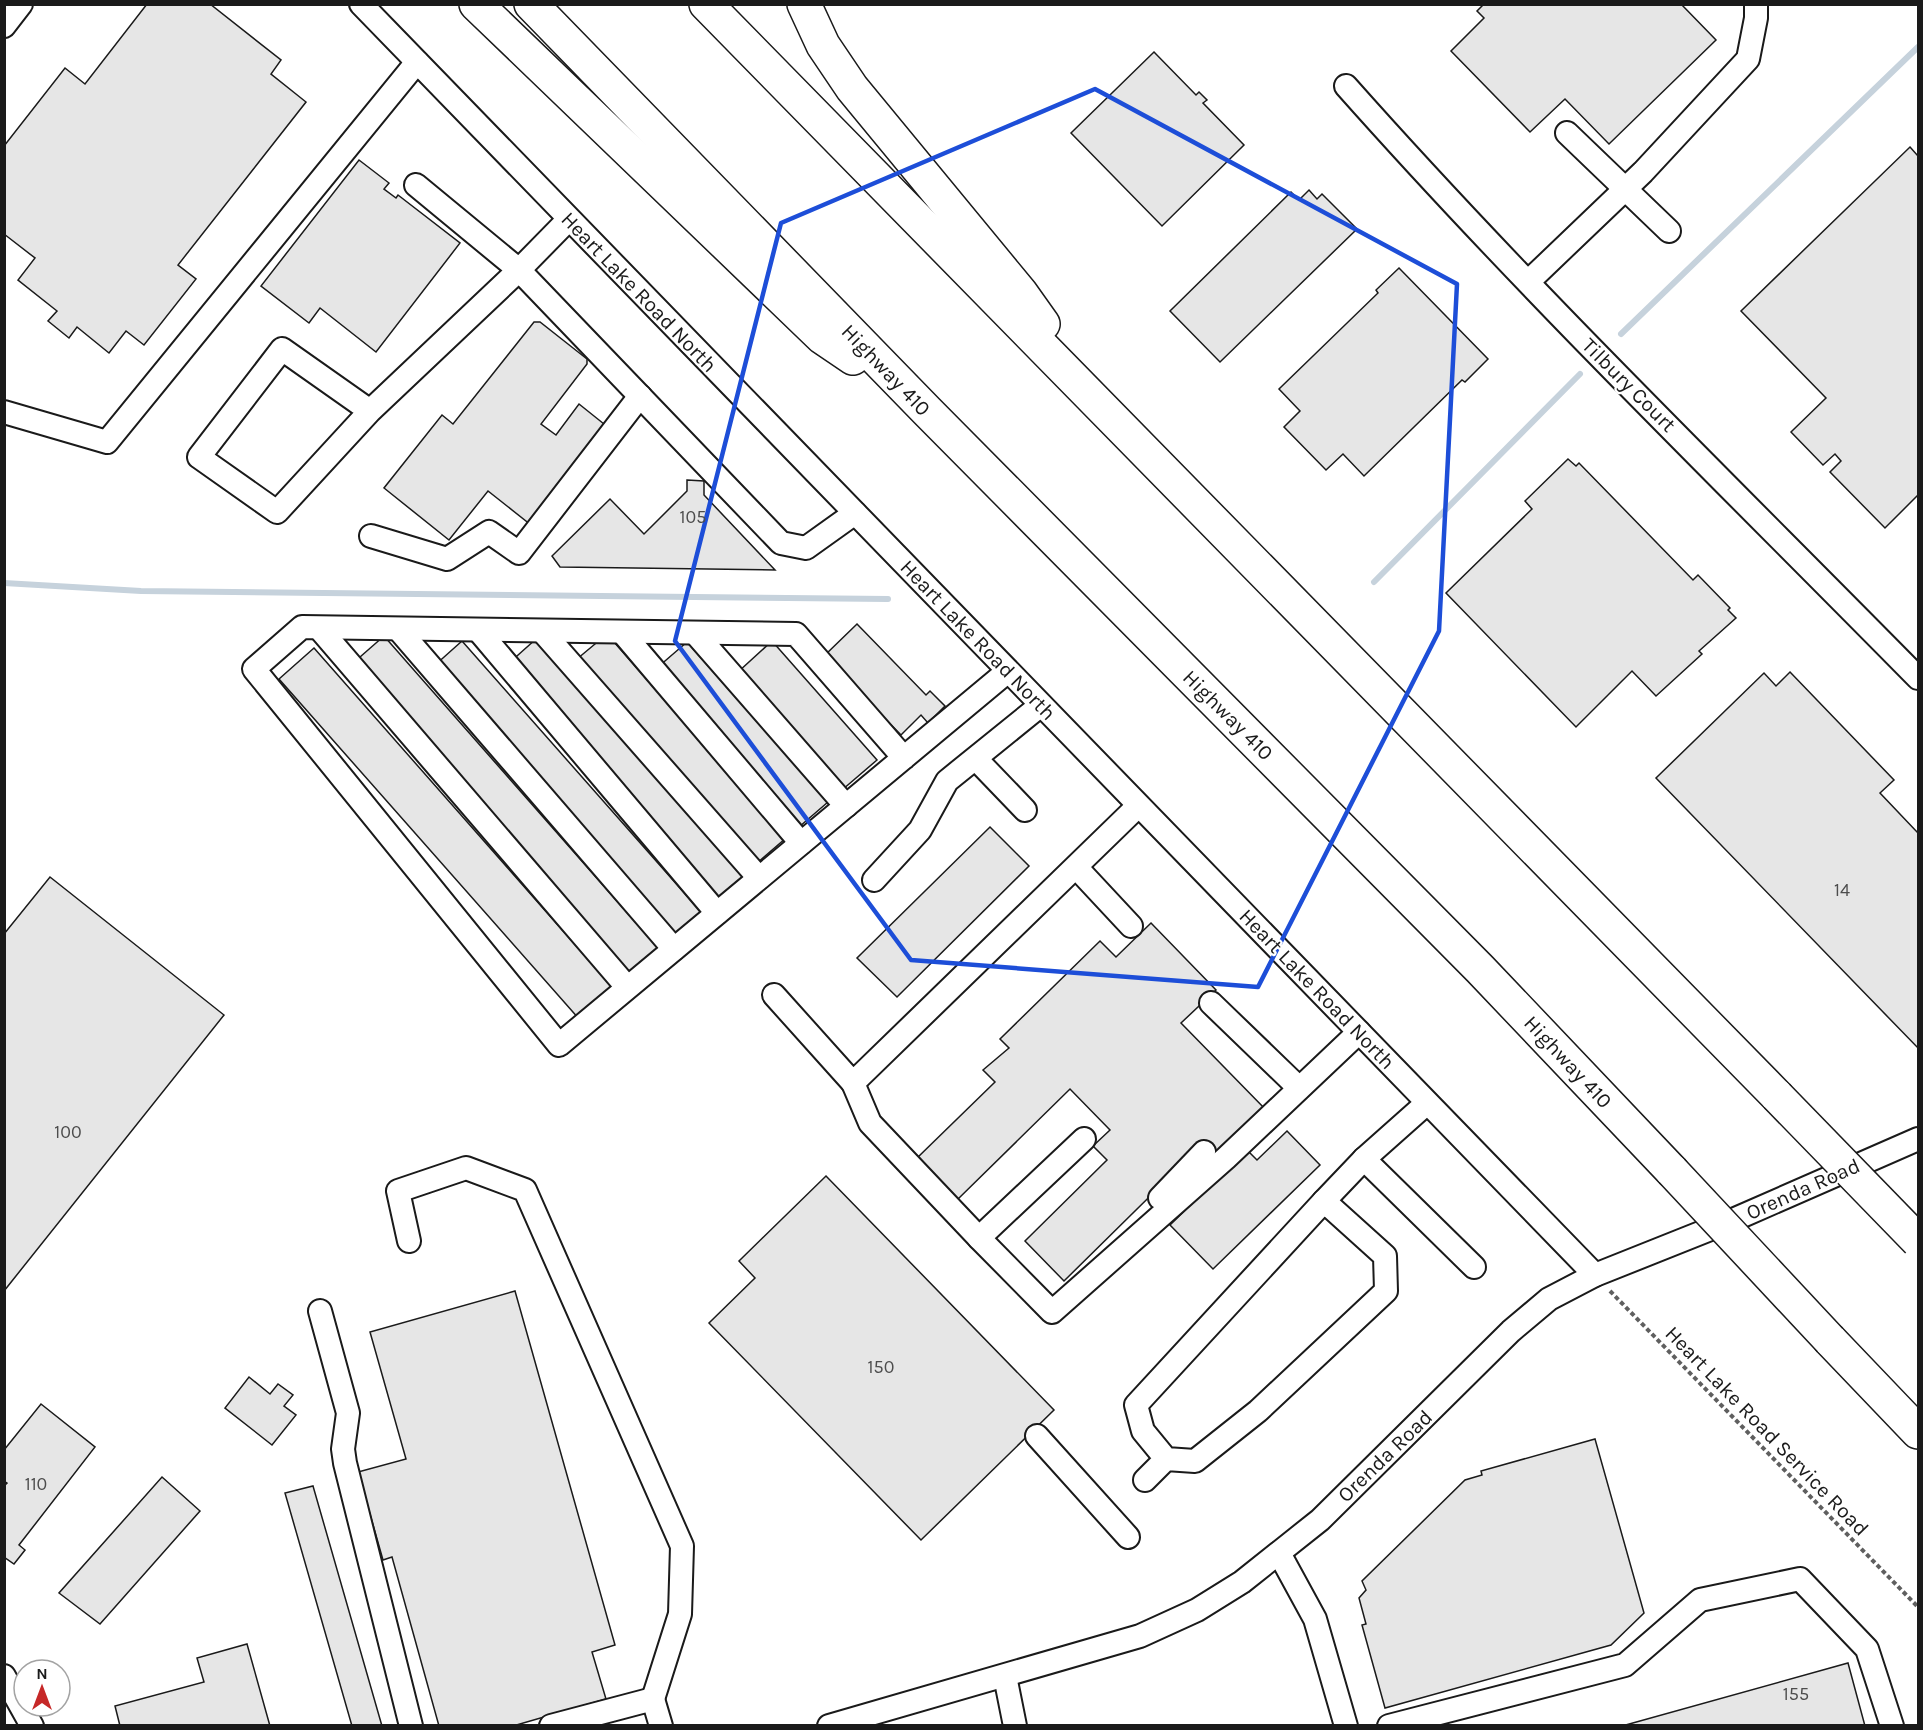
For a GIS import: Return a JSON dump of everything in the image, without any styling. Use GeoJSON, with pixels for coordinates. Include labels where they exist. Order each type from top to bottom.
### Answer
{"type":"FeatureCollection","features":[{"type":"Feature","properties":{"kind":"highway"},"geometry":{"type":"LineString","coordinates":[[476,4],[822,337],[927,411]]}},
{"type":"Feature","properties":{"kind":"highway","name":"Highway 410"},"geometry":{"type":"LineString","coordinates":[[531,4],[927,411],[1480,969],[1918,1432]]}},
{"type":"Feature","properties":{"kind":"highway"},"geometry":{"type":"LineString","coordinates":[[706,4],[1918,1241]]}},
{"type":"Feature","properties":{"kind":"highway"},"geometry":{"type":"LineString","coordinates":[[804,4],[823,45],[852,88],[1021,292],[1095,400]]}},
{"type":"Feature","properties":{"kind":"street"},"geometry":{"type":"LineString","coordinates":[[4,26],[21,4]]}},
{"type":"Feature","properties":{"kind":"street","name":"Heart Lake Road North"},"geometry":{"type":"LineString","coordinates":[[361,4],[568,220],[1594,1275]]}},
{"type":"Feature","properties":{"kind":"street"},"geometry":{"type":"LineString","coordinates":[[1528,282],[1626,188],[1748,59],[1756,18],[1756,4]]}},
{"type":"Feature","properties":{"kind":"street"},"geometry":{"type":"LineString","coordinates":[[4,412],[107,442],[417,62]]}},
{"type":"Feature","properties":{"kind":"street","name":"Tilbury Court"},"geometry":{"type":"LineString","coordinates":[[1346,86],[1425,175],[1528,282],[1918,678]]}},
{"type":"Feature","properties":{"kind":"street"},"geometry":{"type":"LineString","coordinates":[[1568,133],[1669,231]]}},
{"type":"Feature","properties":{"kind":"street"},"geometry":{"type":"LineString","coordinates":[[416,185],[519,270],[781,543],[806,548],[855,513]]}},
{"type":"Feature","properties":{"kind":"street"},"geometry":{"type":"LineString","coordinates":[[370,411],[282,349],[199,457],[277,512],[370,411],[519,270],[568,220]]}},
{"type":"Feature","properties":{"kind":"street"},"geometry":{"type":"LineString","coordinates":[[371,536],[447,559],[489,532],[519,553],[640,396]]}},
{"type":"Feature","properties":{"kind":"street"},"geometry":{"type":"LineString","coordinates":[[904,758],[796,634],[302,627],[254,669],[559,1045],[627,987],[904,758],[1008,671]]}},
{"type":"Feature","properties":{"kind":"street"},"geometry":{"type":"LineString","coordinates":[[319,628],[627,987]]}},
{"type":"Feature","properties":{"kind":"street"},"geometry":{"type":"LineString","coordinates":[[399,630],[674,948]]}},
{"type":"Feature","properties":{"kind":"street"},"geometry":{"type":"LineString","coordinates":[[478,630],[717,913]]}},
{"type":"Feature","properties":{"kind":"street"},"geometry":{"type":"LineString","coordinates":[[542,631],[759,878]]}},
{"type":"Feature","properties":{"kind":"street"},"geometry":{"type":"LineString","coordinates":[[622,632],[801,843]]}},
{"type":"Feature","properties":{"kind":"street"},"geometry":{"type":"LineString","coordinates":[[695,633],[846,806]]}},
{"type":"Feature","properties":{"kind":"street"},"geometry":{"type":"LineString","coordinates":[[874,880],[920,830],[947,781],[1041,705]]}},
{"type":"Feature","properties":{"kind":"street"},"geometry":{"type":"LineString","coordinates":[[976,759],[1025,810]]}},
{"type":"Feature","properties":{"kind":"street"},"geometry":{"type":"LineString","coordinates":[[853,1083],[1138,806]]}},
{"type":"Feature","properties":{"kind":"street"},"geometry":{"type":"LineString","coordinates":[[1076,867],[1131,927]]}},
{"type":"Feature","properties":{"kind":"street"},"geometry":{"type":"LineString","coordinates":[[774,995],[853,1083],[870,1123],[1052,1312],[1226,1158],[1359,1032]]}},
{"type":"Feature","properties":{"kind":"street"},"geometry":{"type":"LineString","coordinates":[[1210,1003],[1299,1088]]}},
{"type":"Feature","properties":{"kind":"street"},"geometry":{"type":"LineString","coordinates":[[1166,1460],[1143,1431],[1136,1405],[1364,1159],[1427,1103]]}},
{"type":"Feature","properties":{"kind":"street","name":"Orenda Road"},"geometry":{"type":"LineString","coordinates":[[828,1725],[1140,1636],[1197,1610],[1242,1582],[1320,1520],[1511,1331],[1549,1299],[1594,1275],[1733,1220],[1918,1138]]}},
{"type":"Feature","properties":{"kind":"street"},"geometry":{"type":"LineString","coordinates":[[979,1238],[1084,1139]]}},
{"type":"Feature","properties":{"kind":"street"},"geometry":{"type":"LineString","coordinates":[[1140,1232],[1147,1211],[1204,1152]]}},
{"type":"Feature","properties":{"kind":"street"},"geometry":{"type":"LineString","coordinates":[[1364,1159],[1474,1267]]}},
{"type":"Feature","properties":{"kind":"street"},"geometry":{"type":"LineString","coordinates":[[409,1241],[398,1191],[466,1168],[525,1190],[682,1546],[680,1614],[653,1699],[661,1725]]}},
{"type":"Feature","properties":{"kind":"street"},"geometry":{"type":"LineString","coordinates":[[1145,1480],[1166,1460],[1195,1461],[1258,1411],[1386,1291],[1384,1256],[1324,1201]]}},
{"type":"Feature","properties":{"kind":"street"},"geometry":{"type":"LineString","coordinates":[[320,1311],[348,1413],[343,1449],[345,1463],[411,1725]]}},
{"type":"Feature","properties":{"kind":"street"},"geometry":{"type":"LineString","coordinates":[[1037,1436],[1128,1537]]}},
{"type":"Feature","properties":{"kind":"street"},"geometry":{"type":"LineString","coordinates":[[1279,1553],[1316,1619],[1346,1725]]}},
{"type":"Feature","properties":{"kind":"street"},"geometry":{"type":"LineString","coordinates":[[1389,1725],[1624,1665],[1700,1600],[1800,1579],[1867,1649],[1892,1725]]}},
{"type":"Feature","properties":{"kind":"street"},"geometry":{"type":"LineString","coordinates":[[1005,1676],[1015,1725]]}},
{"type":"Feature","properties":{"kind":"street"},"geometry":{"type":"LineString","coordinates":[[5,1678],[32,1725]]}},
{"type":"Feature","properties":{"kind":"street"},"geometry":{"type":"LineString","coordinates":[[551,1725],[653,1699]]}},
{"type":"Feature","properties":{"kind":"path","name":"Heart Lake Road Service Road"},"geometry":{"type":"LineString","coordinates":[[1594,1275],[1918,1607]]}},
{"type":"Feature","properties":{"kind":"highlighted area"},"geometry":{"type":"Polygon","coordinates":[[[1095,89],[1457,284],[1439,631],[1258,987],[911,960],[675,641],[781,223],[1095,89]]]}},
{"type":"Feature","properties":{"kind":"building"},"geometry":{"type":"Polygon","coordinates":[[[147,4],[210,4],[281,60],[271,74],[306,102],[178,265],[196,279],[144,345],[126,331],[109,353],[77,327],[69,338],[48,321],[57,311],[18,280],[35,258],[4,234],[4,146],[65,68],[85,84],[147,4]]]}},
{"type":"Feature","properties":{"kind":"building"},"geometry":{"type":"Polygon","coordinates":[[[1484,4],[1681,4],[1716,40],[1609,144],[1565,99],[1530,132],[1451,51],[1484,18],[1477,11],[1484,4]]]}},
{"type":"Feature","properties":{"kind":"building"},"geometry":{"type":"Polygon","coordinates":[[[1154,52],[1196,95],[1199,92],[1207,100],[1203,103],[1244,145],[1162,226],[1071,133],[1154,52]]]}},
{"type":"Feature","properties":{"kind":"building"},"geometry":{"type":"Polygon","coordinates":[[[1910,147],[1918,156],[1918,495],[1885,528],[1830,472],[1841,461],[1835,454],[1823,465],[1791,432],[1826,398],[1741,311],[1910,147]]]}},
{"type":"Feature","properties":{"kind":"building"},"geometry":{"type":"Polygon","coordinates":[[[359,160],[389,183],[384,189],[396,198],[398,195],[460,243],[376,352],[320,308],[309,323],[261,286],[359,160]]]}},
{"type":"Feature","properties":{"kind":"building"},"geometry":{"type":"Polygon","coordinates":[[[1309,190],[1317,199],[1322,194],[1357,229],[1220,362],[1170,311],[1291,192],[1299,200],[1309,190]]]}},
{"type":"Feature","properties":{"kind":"building"},"geometry":{"type":"Polygon","coordinates":[[[1399,268],[1488,359],[1465,382],[1462,380],[1364,476],[1343,454],[1326,470],[1284,427],[1300,411],[1279,389],[1378,293],[1376,290],[1399,268]]]}},
{"type":"Feature","properties":{"kind":"building"},"geometry":{"type":"Polygon","coordinates":[[[534,322],[540,322],[587,359],[587,364],[541,424],[556,435],[579,404],[609,428],[531,525],[488,491],[449,540],[384,488],[442,415],[453,424],[534,322]]]}},
{"type":"Feature","properties":{"kind":"building"},"geometry":{"type":"Polygon","coordinates":[[[1568,459],[1576,466],[1579,463],[1693,580],[1698,575],[1730,608],[1728,610],[1736,618],[1699,651],[1702,654],[1656,696],[1632,671],[1576,727],[1446,593],[1532,509],[1525,501],[1568,459]]]}},
{"type":"Feature","properties":{"kind":"building"},"geometry":{"type":"Polygon","coordinates":[[[687,480],[704,481],[704,495],[775,570],[560,567],[552,556],[610,499],[644,534],[687,491],[687,480]]]}},
{"type":"Feature","properties":{"kind":"building"},"geometry":{"type":"Polygon","coordinates":[[[857,624],[926,695],[930,691],[945,706],[928,723],[921,715],[901,735],[824,656],[857,624]]]}},
{"type":"Feature","properties":{"kind":"building"},"geometry":{"type":"Polygon","coordinates":[[[607,634],[786,838],[756,864],[577,659],[607,634]]]}},
{"type":"Feature","properties":{"kind":"building"},"geometry":{"type":"Polygon","coordinates":[[[384,636],[660,950],[628,978],[352,664],[384,636]]]}},
{"type":"Feature","properties":{"kind":"building"},"geometry":{"type":"Polygon","coordinates":[[[536,639],[744,876],[716,901],[508,664],[536,639]]]}},
{"type":"Feature","properties":{"kind":"building"},"geometry":{"type":"Polygon","coordinates":[[[462,641],[702,913],[674,938],[434,666],[462,641]]]}},
{"type":"Feature","properties":{"kind":"building"},"geometry":{"type":"Polygon","coordinates":[[[772,641],[877,760],[842,790],[738,672],[772,641]]]}},
{"type":"Feature","properties":{"kind":"building"},"geometry":{"type":"Polygon","coordinates":[[[687,642],[828,802],[799,827],[658,667],[687,642]]]}},
{"type":"Feature","properties":{"kind":"building"},"geometry":{"type":"Polygon","coordinates":[[[314,648],[615,990],[580,1020],[279,679],[314,648]]]}},
{"type":"Feature","properties":{"kind":"building"},"geometry":{"type":"Polygon","coordinates":[[[1790,672],[1894,780],[1880,793],[1918,833],[1918,1048],[1656,778],[1764,673],[1776,686],[1790,672]]]}},
{"type":"Feature","properties":{"kind":"building"},"geometry":{"type":"Polygon","coordinates":[[[990,827],[1029,866],[897,997],[857,958],[990,827]]]}},
{"type":"Feature","properties":{"kind":"building"},"geometry":{"type":"Polygon","coordinates":[[[50,877],[224,1015],[4,1291],[4,934],[50,877]]]}},
{"type":"Feature","properties":{"kind":"building"},"geometry":{"type":"Polygon","coordinates":[[[1151,923],[1216,990],[1181,1023],[1267,1111],[1221,1156],[1206,1141],[1064,1281],[1025,1241],[1107,1160],[1093,1146],[1110,1130],[1070,1089],[957,1200],[916,1159],[995,1082],[983,1070],[1009,1048],[1000,1039],[1100,941],[1116,957],[1151,923]]]}},
{"type":"Feature","properties":{"kind":"building"},"geometry":{"type":"Polygon","coordinates":[[[1287,1131],[1320,1165],[1213,1269],[1170,1225],[1247,1150],[1257,1160],[1287,1131]]]}},
{"type":"Feature","properties":{"kind":"building"},"geometry":{"type":"Polygon","coordinates":[[[826,1176],[1054,1410],[921,1540],[709,1323],[755,1278],[739,1261],[826,1176]]]}},
{"type":"Feature","properties":{"kind":"building"},"geometry":{"type":"Polygon","coordinates":[[[515,1291],[615,1645],[592,1652],[606,1699],[513,1726],[439,1726],[392,1557],[383,1560],[358,1472],[406,1459],[370,1332],[515,1291]]]}},
{"type":"Feature","properties":{"kind":"building"},"geometry":{"type":"Polygon","coordinates":[[[249,1377],[270,1394],[278,1384],[293,1395],[284,1406],[296,1415],[272,1445],[225,1408],[249,1377]]]}},
{"type":"Feature","properties":{"kind":"building"},"geometry":{"type":"Polygon","coordinates":[[[41,1404],[95,1447],[19,1545],[25,1550],[14,1564],[4,1557],[4,1486],[7,1483],[4,1481],[4,1450],[41,1404]]]}},
{"type":"Feature","properties":{"kind":"building"},"geometry":{"type":"Polygon","coordinates":[[[1595,1439],[1644,1613],[1611,1645],[1385,1708],[1362,1625],[1366,1624],[1359,1598],[1366,1590],[1362,1581],[1465,1480],[1482,1475],[1481,1471],[1595,1439]]]}},
{"type":"Feature","properties":{"kind":"building"},"geometry":{"type":"Polygon","coordinates":[[[162,1477],[200,1511],[100,1624],[59,1593],[162,1477]]]}},
{"type":"Feature","properties":{"kind":"building"},"geometry":{"type":"Polygon","coordinates":[[[313,1486],[382,1726],[352,1726],[285,1493],[313,1486]]]}},
{"type":"Feature","properties":{"kind":"building"},"geometry":{"type":"Polygon","coordinates":[[[247,1644],[270,1726],[120,1726],[115,1706],[204,1682],[197,1658],[247,1644]]]}},
{"type":"Feature","properties":{"kind":"building"},"geometry":{"type":"Polygon","coordinates":[[[1848,1663],[1865,1726],[1622,1726],[1848,1663]]]}},
{"type":"Feature","properties":{"kind":"waterway"},"geometry":{"type":"LineString","coordinates":[[1621,334],[1918,47]]}},
{"type":"Feature","properties":{"kind":"waterway"},"geometry":{"type":"LineString","coordinates":[[1374,582],[1580,374]]}},
{"type":"Feature","properties":{"kind":"waterway"},"geometry":{"type":"LineString","coordinates":[[4,583],[141,591],[888,599]]}}]}
